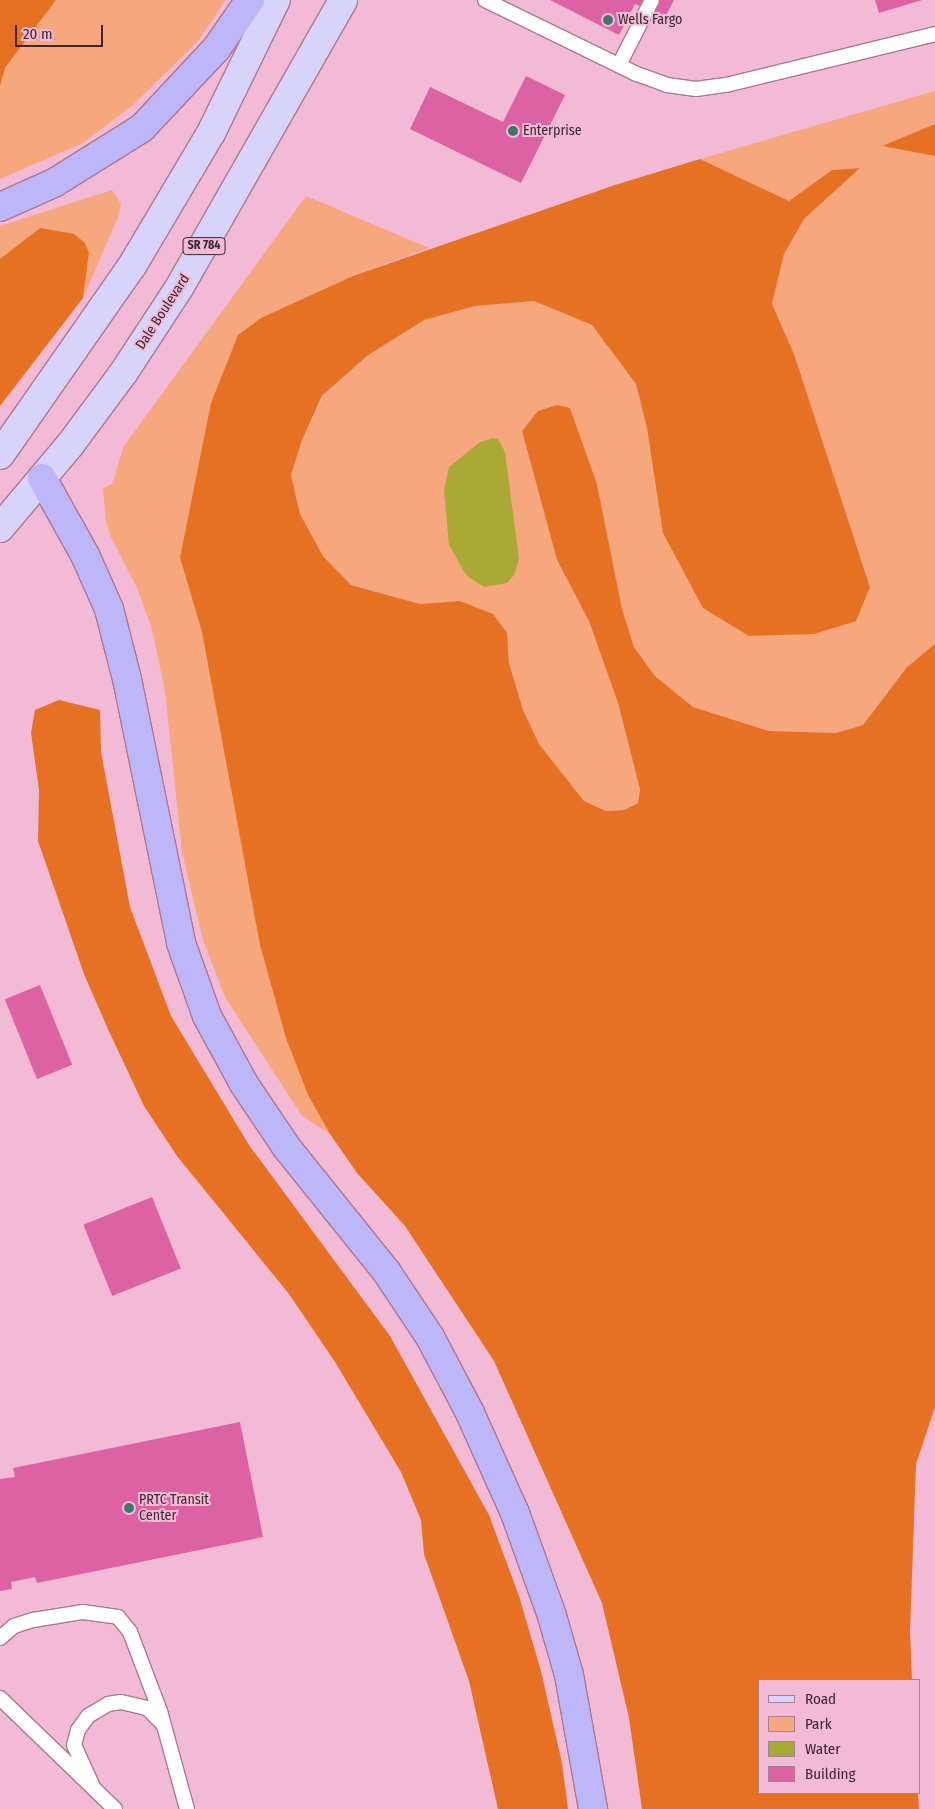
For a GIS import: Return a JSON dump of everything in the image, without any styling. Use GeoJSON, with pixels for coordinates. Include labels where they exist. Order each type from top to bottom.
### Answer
{"type":"FeatureCollection","features":[{"type":"Feature","properties":{"kind":"highway"},"geometry":{"type":"LineString","coordinates":[[0,207],[54,183],[142,128],[210,55],[250,0]]}},
{"type":"Feature","properties":{"kind":"highway"},"geometry":{"type":"LineString","coordinates":[[42,478],[84,555],[109,609],[127,679],[181,943],[207,1016],[244,1084],[287,1148],[386,1270],[430,1337],[470,1413],[515,1513],[552,1616],[569,1675],[593,1809]]}},
{"type":"Feature","properties":{"kind":"main road"},"geometry":{"type":"LineString","coordinates":[[0,455],[132,266],[211,133],[276,0]]}},
{"type":"Feature","properties":{"kind":"main road","name":"Dale Boulevard"},"geometry":{"type":"LineString","coordinates":[[0,528],[42,478],[124,372],[179,288],[338,1]]}},
{"type":"Feature","properties":{"kind":"lane"},"geometry":{"type":"LineString","coordinates":[[485,0],[500,3],[619,65],[667,85],[696,89],[726,85],[935,34]]}},
{"type":"Feature","properties":{"kind":"lane"},"geometry":{"type":"LineString","coordinates":[[619,65],[652,0]]}},
{"type":"Feature","properties":{"kind":"lane"},"geometry":{"type":"LineString","coordinates":[[0,1638],[14,1626],[33,1620],[83,1612],[118,1618],[130,1632],[165,1726],[187,1809]]}},
{"type":"Feature","properties":{"kind":"lane"},"geometry":{"type":"LineString","coordinates":[[0,1698],[115,1809]]}},
{"type":"Feature","properties":{"kind":"lane"},"geometry":{"type":"LineString","coordinates":[[94,1788],[74,1745],[78,1730],[88,1716],[108,1704],[121,1702],[147,1708],[165,1726]]}},
{"type":"Feature","properties":{"kind":"green space"},"geometry":{"type":"Polygon","coordinates":[[[56,0],[226,0],[198,41],[133,105],[83,143],[0,179],[0,86],[5,68],[56,0]]]}},
{"type":"Feature","properties":{"kind":"green space"},"geometry":{"type":"Polygon","coordinates":[[[935,91],[935,124],[883,146],[935,156],[935,644],[907,667],[863,725],[836,733],[769,731],[693,707],[655,676],[634,647],[622,609],[597,484],[570,408],[538,411],[522,431],[557,560],[589,621],[618,703],[640,789],[638,802],[624,810],[606,811],[584,801],[539,744],[523,710],[509,663],[507,633],[460,601],[420,604],[351,585],[323,556],[300,514],[291,475],[302,440],[323,396],[367,356],[424,320],[475,306],[534,301],[592,325],[636,384],[647,428],[856,621],[870,586],[794,354],[772,304],[784,254],[804,219],[859,168],[832,170],[789,201],[700,159],[935,91]]]}},
{"type":"Feature","properties":{"kind":"green space"},"geometry":{"type":"Polygon","coordinates":[[[112,190],[121,204],[118,217],[83,298],[89,253],[0,259],[0,226],[112,190]]]}},
{"type":"Feature","properties":{"kind":"green space"},"geometry":{"type":"Polygon","coordinates":[[[306,196],[429,248],[353,276],[180,558],[202,632],[308,1095],[330,1134],[302,1116],[225,997],[203,940],[182,852],[165,691],[152,629],[137,588],[111,537],[106,523],[103,488],[112,484],[124,446],[306,196]]]}},
{"type":"Feature","properties":{"kind":"shaded area"},"geometry":{"type":"Polygon","coordinates":[[[0,0],[56,0],[5,68],[0,86],[0,0]]]}},
{"type":"Feature","properties":{"kind":"shaded area"},"geometry":{"type":"Polygon","coordinates":[[[935,124],[935,156],[882,146],[935,124]]]}},
{"type":"Feature","properties":{"kind":"shaded area"},"geometry":{"type":"Polygon","coordinates":[[[700,159],[789,201],[832,170],[860,168],[804,219],[784,254],[772,304],[794,354],[870,587],[856,621],[814,634],[749,636],[703,608],[663,533],[647,428],[636,384],[592,325],[534,301],[475,306],[424,320],[367,356],[322,396],[302,440],[291,475],[300,514],[323,556],[351,585],[420,604],[460,601],[493,614],[507,633],[509,663],[523,710],[539,744],[584,801],[606,811],[624,810],[638,803],[640,789],[618,703],[589,621],[557,560],[522,431],[538,411],[557,405],[570,408],[597,484],[622,609],[634,647],[655,676],[693,707],[769,731],[836,733],[863,725],[907,667],[935,644],[935,1407],[916,1464],[910,1631],[912,1679],[758,1679],[758,1794],[918,1794],[919,1809],[642,1809],[629,1718],[602,1603],[494,1361],[405,1226],[357,1173],[330,1134],[308,1095],[286,1038],[260,945],[202,632],[180,558],[211,403],[238,335],[261,318],[353,276],[615,185],[700,159]]]}},
{"type":"Feature","properties":{"kind":"shaded area"},"geometry":{"type":"Polygon","coordinates":[[[40,228],[74,234],[85,243],[89,253],[83,298],[0,406],[0,259],[40,228]]]}},
{"type":"Feature","properties":{"kind":"shaded area"},"geometry":{"type":"Polygon","coordinates":[[[59,700],[100,710],[101,752],[130,907],[171,1016],[249,1145],[390,1336],[489,1515],[519,1596],[541,1671],[562,1763],[568,1809],[498,1809],[469,1681],[424,1554],[421,1520],[401,1472],[335,1362],[289,1294],[177,1156],[144,1106],[107,1027],[84,974],[38,841],[39,790],[31,733],[35,710],[59,700]]]}},
{"type":"Feature","properties":{"kind":"water"},"geometry":{"type":"Polygon","coordinates":[[[493,438],[498,439],[505,452],[519,559],[514,575],[507,583],[484,587],[466,575],[449,545],[444,490],[449,467],[480,442],[493,438]]]}},
{"type":"Feature","properties":{"kind":"building","name":"Wells Fargo"},"geometry":{"type":"Polygon","coordinates":[[[550,0],[674,0],[664,19],[635,4],[619,35],[550,0]]]}},
{"type":"Feature","properties":{"kind":"building"},"geometry":{"type":"Polygon","coordinates":[[[875,0],[922,0],[879,13],[875,0]]]}},
{"type":"Feature","properties":{"kind":"building"},"geometry":{"type":"Polygon","coordinates":[[[526,76],[565,95],[521,183],[410,129],[430,87],[503,122],[526,76]]]}},
{"type":"Feature","properties":{"kind":"building"},"geometry":{"type":"Polygon","coordinates":[[[40,985],[72,1065],[37,1079],[5,999],[40,985]]]}},
{"type":"Feature","properties":{"kind":"building"},"geometry":{"type":"Polygon","coordinates":[[[152,1197],[181,1268],[112,1296],[83,1225],[152,1197]]]}},
{"type":"Feature","properties":{"kind":"building","name":"PRTC Transit Center"},"geometry":{"type":"Polygon","coordinates":[[[240,1422],[263,1537],[37,1583],[35,1577],[11,1582],[12,1589],[0,1591],[0,1479],[15,1477],[13,1468],[240,1422]]]}},
{"type":"Feature","properties":{"kind":"place","name":"Wells Fargo"},"geometry":{"type":"Point","coordinates":[608,20]}},
{"type":"Feature","properties":{"kind":"place","name":"Enterprise"},"geometry":{"type":"Point","coordinates":[513,131]}},
{"type":"Feature","properties":{"kind":"place","name":"PRTC Transit Center"},"geometry":{"type":"Point","coordinates":[129,1508]}}]}
